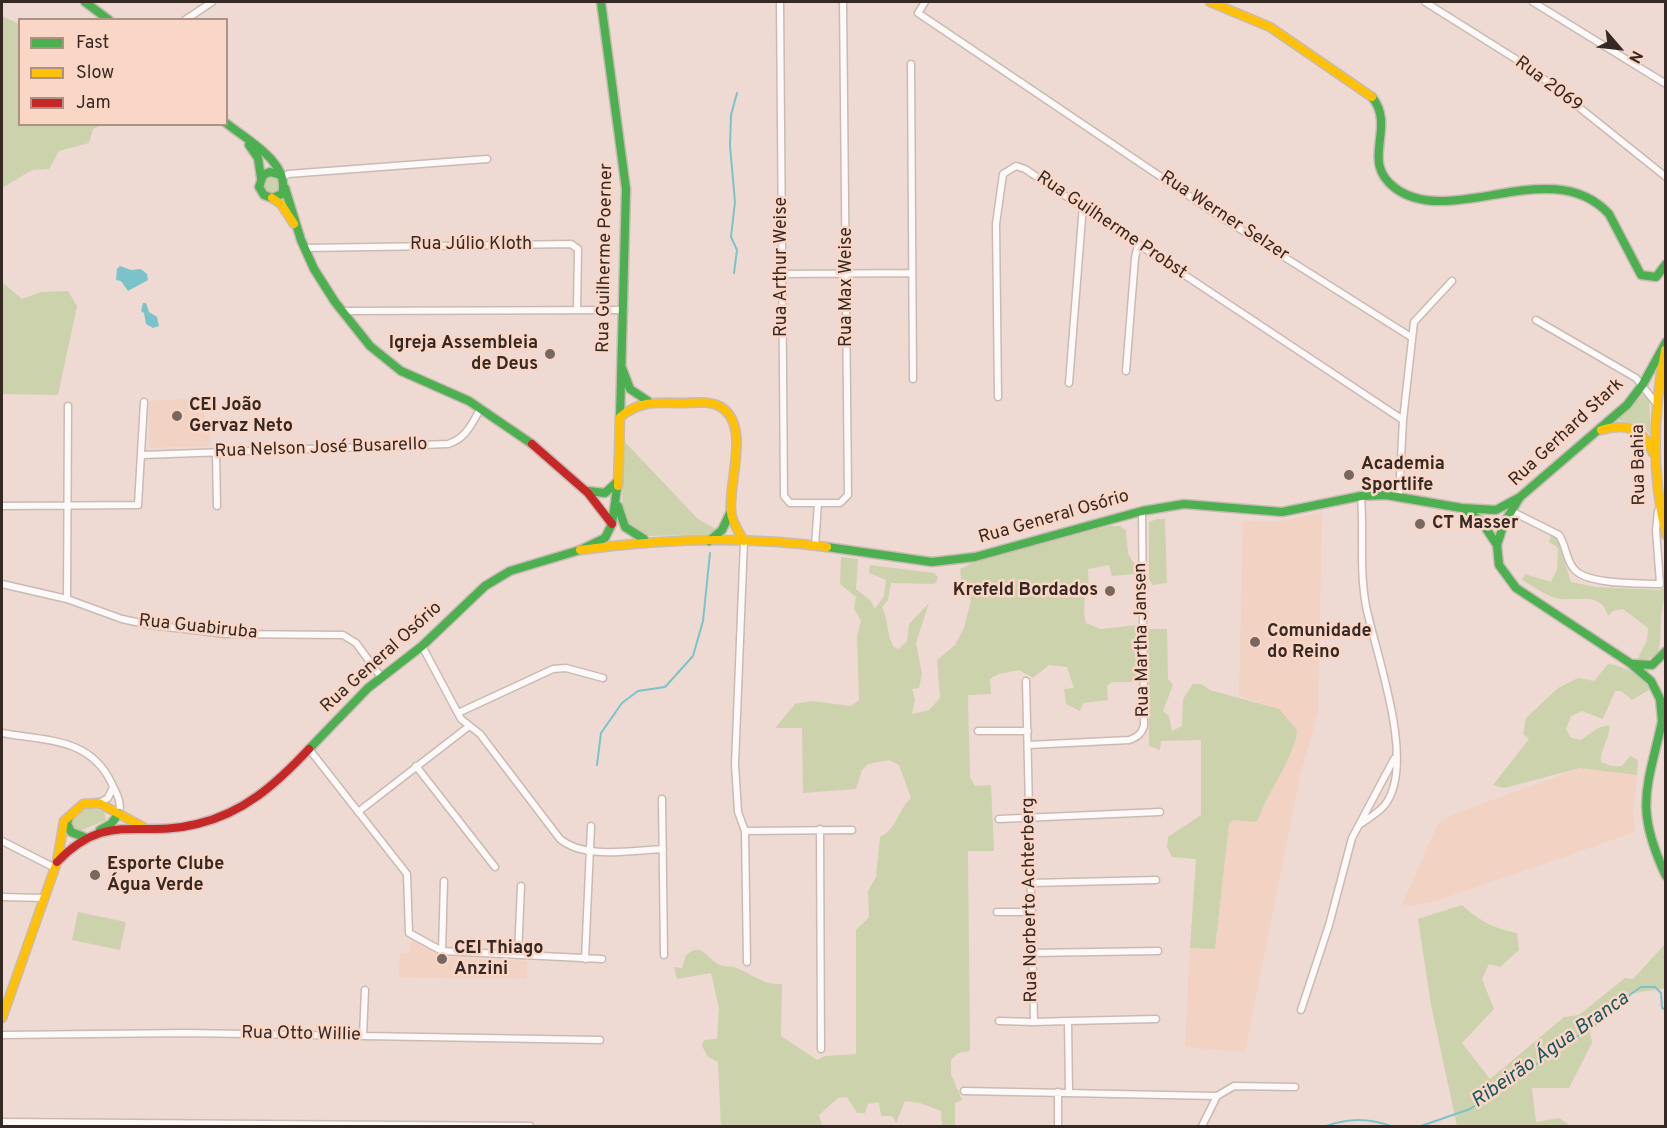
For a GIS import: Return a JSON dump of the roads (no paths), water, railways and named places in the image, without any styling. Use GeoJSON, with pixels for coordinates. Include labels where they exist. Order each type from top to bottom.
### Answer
{"type":"FeatureCollection","features":[{"type":"Feature","properties":{"kind":"main road"},"geometry":{"type":"LineString","coordinates":[[85,2],[107,18]]}},
{"type":"Feature","properties":{"kind":"main road","name":"Rua Guilherme Poerner"},"geometry":{"type":"LineString","coordinates":[[602,2],[603,27],[624,153],[624,310],[618,482]]}},
{"type":"Feature","properties":{"kind":"main road"},"geometry":{"type":"LineString","coordinates":[[1210,2],[1270,27],[1368,93],[1378,104],[1382,117],[1376,150],[1377,162],[1395,188],[1407,198],[1422,202],[1509,191],[1548,189],[1573,194],[1592,200],[1604,209],[1641,275],[1656,277],[1665,264]]}},
{"type":"Feature","properties":{"kind":"main road"},"geometry":{"type":"LineString","coordinates":[[228,125],[276,164],[282,176],[304,248],[343,311],[379,355],[425,384],[481,408],[513,430],[585,489],[623,535],[640,542]]}},
{"type":"Feature","properties":{"kind":"main road"},"geometry":{"type":"LineString","coordinates":[[246,140],[258,158],[261,192],[280,204],[298,230]]}},
{"type":"Feature","properties":{"kind":"main road"},"geometry":{"type":"LineString","coordinates":[[261,178],[270,172],[282,176]]}},
{"type":"Feature","properties":{"kind":"main road"},"geometry":{"type":"LineString","coordinates":[[272,198],[282,194],[285,188]]}},
{"type":"Feature","properties":{"kind":"main road","name":"Rua Gerhard Stark"},"geometry":{"type":"LineString","coordinates":[[1497,545],[1501,530],[1520,497],[1627,405],[1665,344]]}},
{"type":"Feature","properties":{"kind":"main road","name":"Rua Bahia"},"geometry":{"type":"LineString","coordinates":[[1658,506],[1656,404],[1665,344]]}},
{"type":"Feature","properties":{"kind":"main road"},"geometry":{"type":"LineString","coordinates":[[622,368],[630,389],[648,401]]}},
{"type":"Feature","properties":{"kind":"main road"},"geometry":{"type":"LineString","coordinates":[[620,417],[632,407],[648,401],[713,404],[730,414],[737,435],[731,511],[735,525],[744,541]]}},
{"type":"Feature","properties":{"kind":"main road"},"geometry":{"type":"LineString","coordinates":[[1595,433],[1620,425],[1636,429],[1652,446],[1656,464]]}},
{"type":"Feature","properties":{"kind":"main road"},"geometry":{"type":"LineString","coordinates":[[585,489],[605,493],[618,482]]}},
{"type":"Feature","properties":{"kind":"main road"},"geometry":{"type":"LineString","coordinates":[[612,524],[618,482]]}},
{"type":"Feature","properties":{"kind":"main road","name":"Rua General Osório"},"geometry":{"type":"LineString","coordinates":[[618,482],[619,510],[623,526],[634,535],[652,541]]}},
{"type":"Feature","properties":{"kind":"main road","name":"Rua General Osório"},"geometry":{"type":"LineString","coordinates":[[580,550],[652,541],[744,541],[815,546],[902,559],[952,561],[975,557],[1142,510],[1184,504],[1282,512],[1361,496],[1399,495],[1462,508],[1496,510],[1520,497]]}},
{"type":"Feature","properties":{"kind":"main road"},"geometry":{"type":"LineString","coordinates":[[1658,506],[1665,535]]}},
{"type":"Feature","properties":{"kind":"main road","name":"Rua General Osório"},"geometry":{"type":"LineString","coordinates":[[1462,508],[1481,521],[1497,545]]}},
{"type":"Feature","properties":{"kind":"main road"},"geometry":{"type":"LineString","coordinates":[[709,541],[722,530],[731,511]]}},
{"type":"Feature","properties":{"kind":"main road","name":"Rua General Osório"},"geometry":{"type":"LineString","coordinates":[[56,865],[84,837],[98,831],[194,825],[238,810],[277,783],[381,677],[422,646],[484,586],[500,576],[580,550],[605,538],[612,524]]}},
{"type":"Feature","properties":{"kind":"main road"},"geometry":{"type":"LineString","coordinates":[[1497,545],[1499,565],[1516,588],[1630,663],[1656,690],[1662,720]]}},
{"type":"Feature","properties":{"kind":"main road"},"geometry":{"type":"LineString","coordinates":[[1630,663],[1650,666],[1656,664],[1665,651]]}},
{"type":"Feature","properties":{"kind":"main road"},"geometry":{"type":"LineString","coordinates":[[1665,697],[1647,789],[1645,813],[1650,837],[1665,876]]}},
{"type":"Feature","properties":{"kind":"main road"},"geometry":{"type":"LineString","coordinates":[[84,837],[71,832],[68,827],[70,812],[83,804],[99,803],[109,807],[116,817],[150,829]]}},
{"type":"Feature","properties":{"kind":"main road","name":"Rua General Osório"},"geometry":{"type":"LineString","coordinates":[[2,1018],[56,865],[61,827],[70,812]]}},
{"type":"Feature","properties":{"kind":"main road"},"geometry":{"type":"LineString","coordinates":[[98,831],[116,817]]}},
{"type":"Feature","properties":{"kind":"street"},"geometry":{"type":"LineString","coordinates":[[188,18],[212,2]]}},
{"type":"Feature","properties":{"kind":"street","name":"Rua Arthur Weise"},"geometry":{"type":"LineString","coordinates":[[780,2],[784,496],[790,502],[818,503]]}},
{"type":"Feature","properties":{"kind":"street","name":"Rua Max Weise"},"geometry":{"type":"LineString","coordinates":[[818,503],[840,503],[848,495],[843,2]]}},
{"type":"Feature","properties":{"kind":"street","name":"Rua Werner Selzer"},"geometry":{"type":"LineString","coordinates":[[925,2],[918,13],[972,51],[1140,160],[1214,212],[1411,337]]}},
{"type":"Feature","properties":{"kind":"street","name":"Rua 2069"},"geometry":{"type":"LineString","coordinates":[[1425,2],[1530,68],[1665,177]]}},
{"type":"Feature","properties":{"kind":"street"},"geometry":{"type":"LineString","coordinates":[[1533,2],[1665,84]]}},
{"type":"Feature","properties":{"kind":"street"},"geometry":{"type":"LineString","coordinates":[[911,64],[913,379]]}},
{"type":"Feature","properties":{"kind":"street"},"geometry":{"type":"LineString","coordinates":[[282,176],[487,159]]}},
{"type":"Feature","properties":{"kind":"street","name":"Rua Guilherme Probst"},"geometry":{"type":"LineString","coordinates":[[998,397],[996,224],[1003,174],[1016,166],[1025,169],[1083,206],[1138,245],[1403,420]]}},
{"type":"Feature","properties":{"kind":"street"},"geometry":{"type":"LineString","coordinates":[[1069,383],[1083,206]]}},
{"type":"Feature","properties":{"kind":"street","name":"Rua Júlio Kloth"},"geometry":{"type":"LineString","coordinates":[[304,248],[571,244],[578,249],[577,309]]}},
{"type":"Feature","properties":{"kind":"street"},"geometry":{"type":"LineString","coordinates":[[1126,370],[1138,245]]}},
{"type":"Feature","properties":{"kind":"street"},"geometry":{"type":"LineString","coordinates":[[782,274],[912,273]]}},
{"type":"Feature","properties":{"kind":"street"},"geometry":{"type":"LineString","coordinates":[[1399,495],[1403,420],[1414,322],[1452,281]]}},
{"type":"Feature","properties":{"kind":"street"},"geometry":{"type":"LineString","coordinates":[[343,311],[624,310]]}},
{"type":"Feature","properties":{"kind":"street"},"geometry":{"type":"LineString","coordinates":[[1536,320],[1642,384],[1656,404]]}},
{"type":"Feature","properties":{"kind":"street"},"geometry":{"type":"LineString","coordinates":[[2,506],[138,505],[144,402]]}},
{"type":"Feature","properties":{"kind":"street"},"geometry":{"type":"LineString","coordinates":[[67,599],[68,406]]}},
{"type":"Feature","properties":{"kind":"street","name":"Rua Nelson José Busarello"},"geometry":{"type":"LineString","coordinates":[[142,455],[448,444],[459,441],[481,408]]}},
{"type":"Feature","properties":{"kind":"street"},"geometry":{"type":"LineString","coordinates":[[216,452],[217,507]]}},
{"type":"Feature","properties":{"kind":"street"},"geometry":{"type":"LineString","coordinates":[[1359,825],[1381,809],[1396,782],[1394,725],[1384,669],[1366,606],[1361,571],[1361,496]]}},
{"type":"Feature","properties":{"kind":"street"},"geometry":{"type":"LineString","coordinates":[[815,546],[818,503]]}},
{"type":"Feature","properties":{"kind":"street","name":"Rua Bahia"},"geometry":{"type":"LineString","coordinates":[[1511,511],[1559,535],[1570,565],[1580,575],[1614,582],[1660,584],[1656,530],[1658,506]]}},
{"type":"Feature","properties":{"kind":"street","name":"Rua Martha Jansen"},"geometry":{"type":"LineString","coordinates":[[1028,745],[1129,740],[1142,732],[1144,726],[1142,510]]}},
{"type":"Feature","properties":{"kind":"street"},"geometry":{"type":"LineString","coordinates":[[744,541],[735,764],[738,812],[745,831],[747,962]]}},
{"type":"Feature","properties":{"kind":"street","name":"Rua Guabiruba"},"geometry":{"type":"LineString","coordinates":[[2,584],[67,599],[122,619],[160,627],[226,634],[332,633],[356,643],[381,677]]}},
{"type":"Feature","properties":{"kind":"street"},"geometry":{"type":"LineString","coordinates":[[422,646],[468,727],[480,734],[560,839],[576,849],[590,851],[663,849]]}},
{"type":"Feature","properties":{"kind":"street"},"geometry":{"type":"LineString","coordinates":[[458,713],[553,669],[566,668],[603,678]]}},
{"type":"Feature","properties":{"kind":"street"},"geometry":{"type":"LineString","coordinates":[[1026,681],[1028,745]]}},
{"type":"Feature","properties":{"kind":"street"},"geometry":{"type":"LineString","coordinates":[[358,812],[468,727]]}},
{"type":"Feature","properties":{"kind":"street"},"geometry":{"type":"LineString","coordinates":[[978,731],[1028,731]]}},
{"type":"Feature","properties":{"kind":"street"},"geometry":{"type":"LineString","coordinates":[[2,733],[72,745],[91,754],[105,770],[120,801],[116,817]]}},
{"type":"Feature","properties":{"kind":"street","name":"Rua Norberto Achterberg"},"geometry":{"type":"LineString","coordinates":[[1028,745],[1034,1022],[1156,1019]]}},
{"type":"Feature","properties":{"kind":"street"},"geometry":{"type":"LineString","coordinates":[[309,749],[406,874],[406,930],[442,951],[602,959]]}},
{"type":"Feature","properties":{"kind":"street"},"geometry":{"type":"LineString","coordinates":[[1301,1010],[1329,925],[1345,857],[1395,756]]}},
{"type":"Feature","properties":{"kind":"street"},"geometry":{"type":"LineString","coordinates":[[416,766],[495,867]]}},
{"type":"Feature","properties":{"kind":"street"},"geometry":{"type":"LineString","coordinates":[[1385,778],[1396,782]]}},
{"type":"Feature","properties":{"kind":"street"},"geometry":{"type":"LineString","coordinates":[[99,803],[108,798],[113,787]]}},
{"type":"Feature","properties":{"kind":"street"},"geometry":{"type":"LineString","coordinates":[[662,799],[664,955]]}},
{"type":"Feature","properties":{"kind":"street"},"geometry":{"type":"LineString","coordinates":[[1372,801],[1381,809]]}},
{"type":"Feature","properties":{"kind":"street"},"geometry":{"type":"LineString","coordinates":[[999,819],[1160,812]]}},
{"type":"Feature","properties":{"kind":"street"},"geometry":{"type":"LineString","coordinates":[[585,958],[591,826]]}},
{"type":"Feature","properties":{"kind":"street"},"geometry":{"type":"LineString","coordinates":[[820,829],[821,1049]]}},
{"type":"Feature","properties":{"kind":"street"},"geometry":{"type":"LineString","coordinates":[[745,831],[852,830]]}},
{"type":"Feature","properties":{"kind":"street"},"geometry":{"type":"LineString","coordinates":[[2,841],[56,865]]}},
{"type":"Feature","properties":{"kind":"street"},"geometry":{"type":"LineString","coordinates":[[1031,883],[1156,880]]}},
{"type":"Feature","properties":{"kind":"street"},"geometry":{"type":"LineString","coordinates":[[442,951],[444,881]]}},
{"type":"Feature","properties":{"kind":"street"},"geometry":{"type":"LineString","coordinates":[[518,955],[521,886]]}},
{"type":"Feature","properties":{"kind":"street"},"geometry":{"type":"LineString","coordinates":[[2,897],[44,898]]}},
{"type":"Feature","properties":{"kind":"street"},"geometry":{"type":"LineString","coordinates":[[997,912],[1032,912]]}},
{"type":"Feature","properties":{"kind":"street"},"geometry":{"type":"LineString","coordinates":[[1032,953],[1158,951]]}},
{"type":"Feature","properties":{"kind":"street"},"geometry":{"type":"LineString","coordinates":[[363,1036],[365,990]]}},
{"type":"Feature","properties":{"kind":"street"},"geometry":{"type":"LineString","coordinates":[[999,1021],[1034,1022]]}},
{"type":"Feature","properties":{"kind":"street"},"geometry":{"type":"LineString","coordinates":[[1068,1021],[1069,1093]]}},
{"type":"Feature","properties":{"kind":"street","name":"Rua Otto Willie"},"geometry":{"type":"LineString","coordinates":[[2,1035],[187,1033],[600,1040]]}},
{"type":"Feature","properties":{"kind":"street"},"geometry":{"type":"LineString","coordinates":[[964,1091],[1217,1096],[1234,1086],[1295,1087]]}},
{"type":"Feature","properties":{"kind":"street"},"geometry":{"type":"LineString","coordinates":[[1058,1092],[1058,1126]]}},
{"type":"Feature","properties":{"kind":"street"},"geometry":{"type":"LineString","coordinates":[[1202,1126],[1217,1096]]}},
{"type":"Feature","properties":{"kind":"street"},"geometry":{"type":"LineString","coordinates":[[2,1122],[530,1126]]}},
{"type":"Feature","properties":{"kind":"water"},"geometry":{"type":"Polygon","coordinates":[[[120,266],[131,270],[141,269],[147,274],[148,280],[128,291],[121,281],[116,280],[117,269],[120,266]]]}},
{"type":"Feature","properties":{"kind":"water"},"geometry":{"type":"Polygon","coordinates":[[[143,303],[146,303],[149,312],[157,317],[159,326],[153,328],[146,324],[144,313],[141,311],[143,303]]]}},
{"type":"Feature","properties":{"kind":"waterway"},"geometry":{"type":"LineString","coordinates":[[734,273],[737,250],[731,237],[735,202],[730,146],[731,115],[737,93]]}},
{"type":"Feature","properties":{"kind":"waterway"},"geometry":{"type":"LineString","coordinates":[[597,765],[601,733],[622,703],[638,691],[665,687],[693,656],[703,621],[710,553]]}},
{"type":"Feature","properties":{"kind":"waterway","name":"Ribeirão Água Branca"},"geometry":{"type":"LineString","coordinates":[[1421,1126],[1470,1109],[1600,1021],[1641,987],[1655,987],[1661,993],[1662,1008],[1666,1010]]}},
{"type":"Feature","properties":{"kind":"waterway","name":"Ribeirão Água Branca"},"geometry":{"type":"LineString","coordinates":[[1326,1126],[1358,1120],[1391,1126]]}},
{"type":"Feature","properties":{"kind":"place","name":"Igreja Assembleia de Deus"},"geometry":{"type":"Point","coordinates":[550,354]}},
{"type":"Feature","properties":{"kind":"place","name":"CEI João Gervaz Neto"},"geometry":{"type":"Point","coordinates":[177,416]}},
{"type":"Feature","properties":{"kind":"place","name":"Academia Sportlife"},"geometry":{"type":"Point","coordinates":[1349,475]}},
{"type":"Feature","properties":{"kind":"place","name":"CT Masser"},"geometry":{"type":"Point","coordinates":[1420,524]}},
{"type":"Feature","properties":{"kind":"place","name":"Krefeld Bordados"},"geometry":{"type":"Point","coordinates":[1110,591]}},
{"type":"Feature","properties":{"kind":"place","name":"Comunidade do Reino"},"geometry":{"type":"Point","coordinates":[1255,642]}},
{"type":"Feature","properties":{"kind":"place","name":"Esporte Clube Água Verde"},"geometry":{"type":"Point","coordinates":[95,875]}},
{"type":"Feature","properties":{"kind":"place","name":"CEI Thiago Anzini"},"geometry":{"type":"Point","coordinates":[442,959]}}]}
